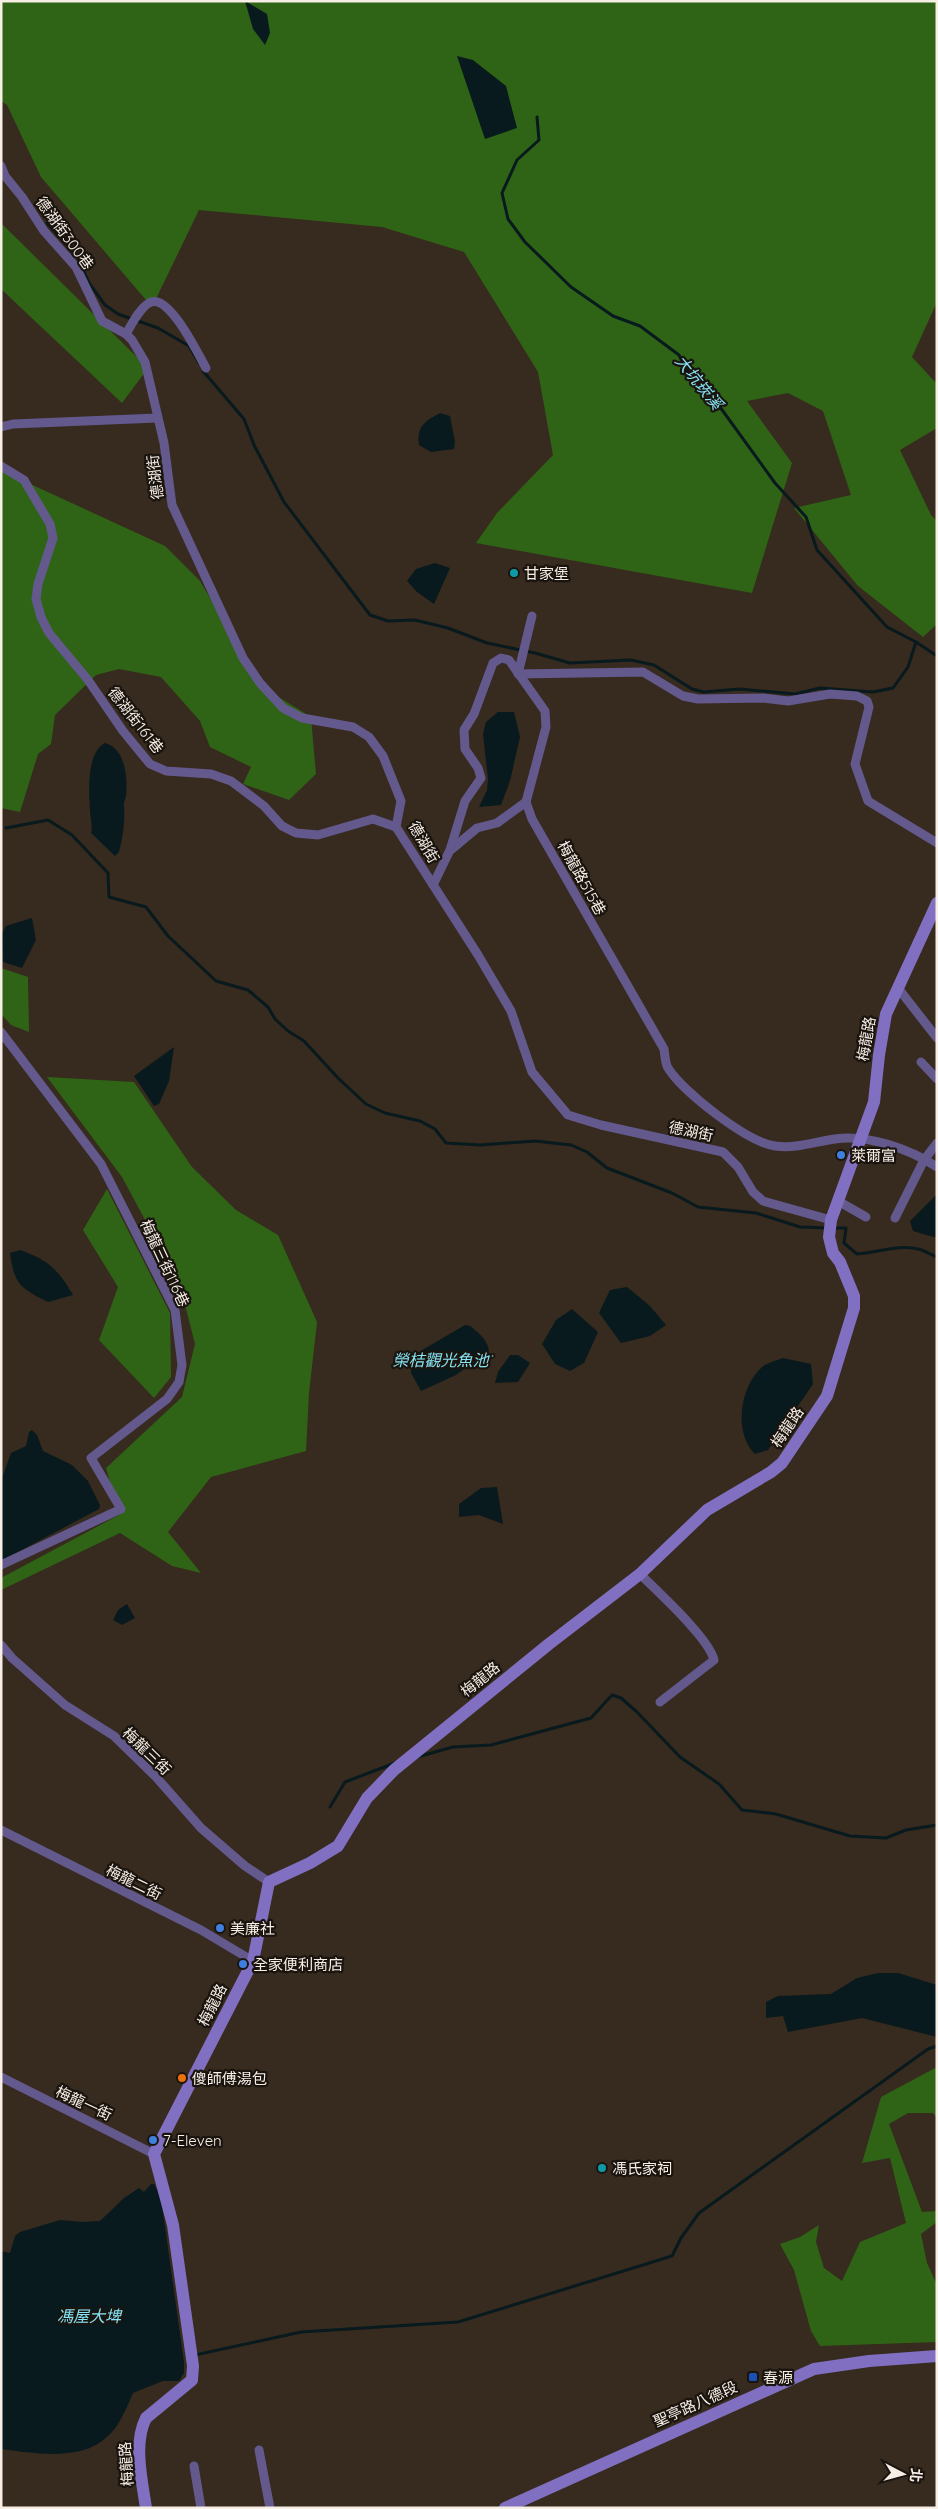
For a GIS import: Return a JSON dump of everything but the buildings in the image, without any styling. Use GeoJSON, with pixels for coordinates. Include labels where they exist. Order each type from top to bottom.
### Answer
{"type":"FeatureCollection","features":[{"type":"Feature","properties":{"kind":"street","name":"德湖街300巷"},"geometry":{"type":"LineString","coordinates":[[1,166],[5,176],[22,197],[44,231],[76,267],[102,321],[126,334],[132,340],[145,362],[157,418]]}},
{"type":"Feature","properties":{"kind":"street"},"geometry":{"type":"LineString","coordinates":[[126,334],[133,322],[150,302],[159,301],[174,314],[206,368]]}},
{"type":"Feature","properties":{"kind":"street"},"geometry":{"type":"LineString","coordinates":[[1,427],[13,424],[157,418]]}},
{"type":"Feature","properties":{"kind":"street","name":"德湖街"},"geometry":{"type":"LineString","coordinates":[[157,418],[164,443],[172,506],[243,658],[260,683],[283,708],[302,718],[353,727],[369,737],[383,756],[401,801],[396,826],[478,955],[511,1011],[532,1072],[568,1115],[600,1125],[723,1152],[738,1167],[753,1192],[763,1201],[831,1220]]}},
{"type":"Feature","properties":{"kind":"street","name":"德湖街161巷"},"geometry":{"type":"LineString","coordinates":[[1,466],[24,480],[50,524],[54,538],[38,584],[36,599],[41,618],[49,633],[150,764],[166,771],[212,774],[231,781],[264,806],[282,826],[296,833],[318,835],[373,819],[396,826]]}},
{"type":"Feature","properties":{"kind":"street"},"geometry":{"type":"LineString","coordinates":[[518,674],[532,616]]}},
{"type":"Feature","properties":{"kind":"street"},"geometry":{"type":"LineString","coordinates":[[433,885],[450,850],[465,801],[481,778],[478,768],[465,748],[464,730],[474,714],[493,663],[501,658],[509,660],[545,711],[546,727],[526,802],[497,823],[477,828],[450,850]]}},
{"type":"Feature","properties":{"kind":"street"},"geometry":{"type":"LineString","coordinates":[[518,674],[643,672],[683,696],[698,700],[763,698],[788,701],[830,694],[857,696],[867,701],[869,707],[855,764],[868,801],[937,842]]}},
{"type":"Feature","properties":{"kind":"street","name":"梅龍路515巷"},"geometry":{"type":"LineString","coordinates":[[526,802],[532,819],[664,1049],[666,1066],[708,1109],[772,1146],[789,1148],[836,1139],[862,1139],[903,1151],[937,1167]]}},
{"type":"Feature","properties":{"kind":"street","name":"梅龍路"},"geometry":{"type":"LineString","coordinates":[[146,2508],[140,2455],[141,2427],[146,2418],[192,2380],[193,2366],[173,2226],[154,2154],[253,1961],[270,1882],[310,1864],[338,1846],[367,1798],[397,1768],[549,1644],[640,1574],[707,1510],[771,1472],[782,1463],[827,1396],[854,1308],[854,1296],[840,1262],[833,1253],[830,1234],[831,1220],[874,1102],[886,1014],[937,903]]}},
{"type":"Feature","properties":{"kind":"street"},"geometry":{"type":"LineString","coordinates":[[898,988],[937,1038]]}},
{"type":"Feature","properties":{"kind":"street","name":"梅龍三街116巷"},"geometry":{"type":"LineString","coordinates":[[1,1032],[101,1164],[175,1310],[182,1365],[179,1382],[167,1399],[91,1458],[121,1509],[1,1565]]}},
{"type":"Feature","properties":{"kind":"street"},"geometry":{"type":"LineString","coordinates":[[921,1062],[937,1079]]}},
{"type":"Feature","properties":{"kind":"street"},"geometry":{"type":"LineString","coordinates":[[895,1218],[924,1160],[937,1143]]}},
{"type":"Feature","properties":{"kind":"street"},"geometry":{"type":"LineString","coordinates":[[838,1201],[866,1217]]}},
{"type":"Feature","properties":{"kind":"street"},"geometry":{"type":"LineString","coordinates":[[640,1574],[696,1633],[712,1653],[714,1660],[660,1702]]}},
{"type":"Feature","properties":{"kind":"street","name":"梅龍三街"},"geometry":{"type":"LineString","coordinates":[[1,1645],[12,1658],[65,1705],[114,1736],[156,1777],[201,1828],[245,1866],[270,1882]]}},
{"type":"Feature","properties":{"kind":"street","name":"梅龍二街"},"geometry":{"type":"LineString","coordinates":[[1,1830],[201,1930],[253,1961]]}},
{"type":"Feature","properties":{"kind":"street","name":"梅龍一街"},"geometry":{"type":"LineString","coordinates":[[1,2077],[154,2154]]}},
{"type":"Feature","properties":{"kind":"street","name":"聖亭路八德段"},"geometry":{"type":"LineString","coordinates":[[505,2508],[814,2369],[870,2361],[937,2356]]}},
{"type":"Feature","properties":{"kind":"street"},"geometry":{"type":"LineString","coordinates":[[259,2450],[270,2508]]}},
{"type":"Feature","properties":{"kind":"street"},"geometry":{"type":"LineString","coordinates":[[194,2466],[202,2508]]}},
{"type":"Feature","properties":{"kind":"green space"},"geometry":{"type":"Polygon","coordinates":[[[1,1],[937,1],[937,302],[912,357],[937,384],[937,428],[900,450],[931,515],[937,521],[937,624],[923,637],[858,586],[794,508],[851,495],[823,411],[788,393],[747,401],[792,463],[752,593],[476,543],[497,513],[553,455],[538,372],[464,252],[382,227],[199,210],[152,307],[41,177],[7,105],[1,101],[1,1]]]}},
{"type":"Feature","properties":{"kind":"green space"},"geometry":{"type":"Polygon","coordinates":[[[1,223],[148,368],[122,403],[1,289],[1,223]]]}},
{"type":"Feature","properties":{"kind":"green space"},"geometry":{"type":"Polygon","coordinates":[[[1,464],[26,482],[165,546],[200,581],[264,688],[311,717],[316,774],[289,800],[243,784],[251,767],[210,747],[200,721],[161,677],[119,669],[96,675],[55,715],[51,744],[38,754],[20,812],[1,808],[1,464]]]}},
{"type":"Feature","properties":{"kind":"green space"},"geometry":{"type":"Polygon","coordinates":[[[1,968],[28,977],[29,1032],[11,1025],[1,1014],[1,968]]]}},
{"type":"Feature","properties":{"kind":"green space"},"geometry":{"type":"Polygon","coordinates":[[[47,1077],[134,1082],[192,1167],[236,1210],[278,1235],[317,1322],[309,1393],[306,1451],[211,1477],[168,1532],[201,1573],[172,1566],[120,1533],[1,1590],[1,1578],[119,1515],[106,1468],[182,1397],[195,1344],[180,1285],[122,1177],[47,1077]]]}},
{"type":"Feature","properties":{"kind":"green space"},"geometry":{"type":"Polygon","coordinates":[[[107,1189],[170,1313],[171,1377],[154,1398],[99,1340],[118,1287],[83,1230],[107,1189]]]}},
{"type":"Feature","properties":{"kind":"green space"},"geometry":{"type":"Polygon","coordinates":[[[937,2067],[937,2118],[933,2113],[908,2113],[889,2124],[922,2212],[937,2211],[937,2222],[921,2234],[927,2263],[937,2285],[937,2342],[820,2346],[811,2331],[794,2270],[780,2244],[800,2237],[819,2225],[816,2242],[824,2268],[842,2281],[860,2242],[906,2223],[890,2158],[862,2163],[881,2097],[937,2067]]]}},
{"type":"Feature","properties":{"kind":"water"},"geometry":{"type":"Polygon","coordinates":[[[245,1],[267,14],[270,33],[265,45],[253,29],[245,1]]]}},
{"type":"Feature","properties":{"kind":"water"},"geometry":{"type":"Polygon","coordinates":[[[457,56],[473,60],[506,86],[517,128],[485,139],[457,56]]]}},
{"type":"Feature","properties":{"kind":"water"},"geometry":{"type":"Polygon","coordinates":[[[440,413],[450,416],[455,442],[454,449],[431,452],[419,445],[420,429],[426,422],[440,413]]]}},
{"type":"Feature","properties":{"kind":"water"},"geometry":{"type":"Polygon","coordinates":[[[435,563],[450,568],[434,604],[417,592],[407,581],[416,569],[435,563]]]}},
{"type":"Feature","properties":{"kind":"water"},"geometry":{"type":"Polygon","coordinates":[[[498,712],[514,712],[520,737],[510,781],[501,805],[479,807],[487,790],[488,779],[483,734],[486,722],[498,712]]]}},
{"type":"Feature","properties":{"kind":"water"},"geometry":{"type":"Polygon","coordinates":[[[105,743],[117,751],[126,772],[123,835],[119,852],[115,856],[91,833],[90,774],[94,755],[105,743]]]}},
{"type":"Feature","properties":{"kind":"water"},"geometry":{"type":"Polygon","coordinates":[[[32,918],[36,940],[22,968],[3,962],[1,935],[6,926],[32,918]]]}},
{"type":"Feature","properties":{"kind":"water"},"geometry":{"type":"Polygon","coordinates":[[[174,1047],[169,1081],[159,1104],[154,1106],[134,1076],[174,1047]]]}},
{"type":"Feature","properties":{"kind":"water"},"geometry":{"type":"Polygon","coordinates":[[[937,1194],[937,1238],[913,1231],[910,1221],[937,1194]]]}},
{"type":"Feature","properties":{"kind":"water"},"geometry":{"type":"Polygon","coordinates":[[[20,1250],[51,1266],[62,1278],[73,1295],[48,1302],[25,1289],[16,1278],[10,1253],[20,1250]]]}},
{"type":"Feature","properties":{"kind":"water"},"geometry":{"type":"Polygon","coordinates":[[[627,1287],[650,1306],[666,1325],[650,1336],[621,1343],[599,1313],[610,1290],[627,1287]]]}},
{"type":"Feature","properties":{"kind":"water"},"geometry":{"type":"Polygon","coordinates":[[[572,1309],[598,1332],[584,1363],[570,1371],[555,1364],[542,1344],[556,1320],[572,1309]]]}},
{"type":"Feature","properties":{"kind":"water","name":"榮桔觀光魚池˙"},"geometry":{"type":"Polygon","coordinates":[[[465,1325],[478,1332],[487,1343],[488,1357],[474,1362],[456,1375],[421,1391],[411,1373],[412,1356],[465,1325]]]}},
{"type":"Feature","properties":{"kind":"water"},"geometry":{"type":"Polygon","coordinates":[[[510,1355],[518,1355],[530,1363],[518,1382],[495,1383],[498,1372],[510,1355]]]}},
{"type":"Feature","properties":{"kind":"water"},"geometry":{"type":"Polygon","coordinates":[[[783,1358],[811,1364],[813,1384],[768,1450],[755,1454],[748,1445],[744,1434],[742,1410],[744,1398],[754,1376],[762,1367],[783,1358]]]}},
{"type":"Feature","properties":{"kind":"water"},"geometry":{"type":"Polygon","coordinates":[[[32,1430],[37,1435],[43,1451],[72,1465],[88,1481],[100,1505],[99,1509],[1,1561],[1,1481],[11,1453],[26,1446],[29,1432],[32,1430]]]}},
{"type":"Feature","properties":{"kind":"water"},"geometry":{"type":"Polygon","coordinates":[[[497,1487],[503,1524],[479,1515],[459,1517],[459,1504],[481,1488],[497,1487]]]}},
{"type":"Feature","properties":{"kind":"water"},"geometry":{"type":"Polygon","coordinates":[[[127,1604],[135,1618],[122,1625],[113,1620],[118,1610],[127,1604]]]}},
{"type":"Feature","properties":{"kind":"water"},"geometry":{"type":"Polygon","coordinates":[[[878,1973],[898,1973],[937,1985],[937,2037],[862,2018],[788,2032],[783,2016],[766,2018],[766,2002],[778,1996],[831,1994],[857,1978],[878,1973]]]}},
{"type":"Feature","properties":{"kind":"water","name":"馮屋大埤"},"geometry":{"type":"Polygon","coordinates":[[[151,2184],[154,2184],[161,2198],[184,2373],[179,2381],[163,2381],[133,2393],[111,2433],[96,2445],[84,2450],[70,2453],[42,2454],[1,2449],[1,2251],[10,2253],[15,2236],[20,2232],[60,2220],[100,2221],[124,2198],[139,2188],[144,2192],[151,2184]]]}},
{"type":"Feature","properties":{"kind":"waterway","name":"大坑崁溪"},"geometry":{"type":"LineString","coordinates":[[537,117],[539,140],[517,160],[502,193],[508,219],[525,242],[571,287],[613,316],[640,326],[679,355],[686,369],[720,407],[775,483],[806,517],[817,550],[887,627],[916,642],[937,656]]}},
{"type":"Feature","properties":{"kind":"waterway"},"geometry":{"type":"LineString","coordinates":[[47,223],[78,258],[89,283],[105,305],[118,314],[158,328],[189,346],[199,363]]}},
{"type":"Feature","properties":{"kind":"waterway"},"geometry":{"type":"LineString","coordinates":[[203,371],[244,419],[254,445],[284,502],[370,615],[388,621],[415,620],[448,628],[487,643],[535,653],[570,663],[631,660],[654,665],[692,689],[704,692],[739,689],[795,694],[820,688],[873,692],[893,688],[908,667],[916,642]]}},
{"type":"Feature","properties":{"kind":"waterway"},"geometry":{"type":"LineString","coordinates":[[6,828],[48,820],[72,835],[108,873],[109,897],[146,907],[168,936],[216,981],[248,990],[268,1007],[275,1019],[288,1031],[304,1041],[338,1078],[366,1104],[385,1113],[420,1121],[435,1129],[446,1143],[480,1145],[535,1141],[571,1145],[587,1152],[607,1168],[672,1193],[698,1207],[756,1213],[800,1227],[827,1228]]}},
{"type":"Feature","properties":{"kind":"waterway"},"geometry":{"type":"LineString","coordinates":[[833,1228],[846,1228],[844,1243],[857,1254],[895,1248],[910,1248],[937,1257]]}},
{"type":"Feature","properties":{"kind":"waterway"},"geometry":{"type":"LineString","coordinates":[[417,1757],[453,1747],[491,1745],[591,1718],[612,1695],[621,1698],[637,1712],[680,1757],[719,1784],[742,1810],[776,1814],[850,1836],[886,1838],[906,1830],[937,1825]]}},
{"type":"Feature","properties":{"kind":"waterway"},"geometry":{"type":"LineString","coordinates":[[330,1807],[345,1782],[395,1763]]}},
{"type":"Feature","properties":{"kind":"waterway"},"geometry":{"type":"LineString","coordinates":[[195,2355],[301,2332],[458,2322],[672,2256],[681,2238],[699,2213],[928,2049],[937,2046]]}},
{"type":"Feature","properties":{"kind":"place","name":"甘家堡"},"geometry":{"type":"Point","coordinates":[514,573]}},
{"type":"Feature","properties":{"kind":"place","name":"萊爾富"},"geometry":{"type":"Point","coordinates":[841,1155]}},
{"type":"Feature","properties":{"kind":"place","name":"美廉社"},"geometry":{"type":"Point","coordinates":[220,1928]}},
{"type":"Feature","properties":{"kind":"place","name":"全家便利商店"},"geometry":{"type":"Point","coordinates":[243,1964]}},
{"type":"Feature","properties":{"kind":"place","name":"傻師傅湯包"},"geometry":{"type":"Point","coordinates":[182,2078]}},
{"type":"Feature","properties":{"kind":"place","name":"7-Eleven"},"geometry":{"type":"Point","coordinates":[153,2140]}},
{"type":"Feature","properties":{"kind":"place","name":"馮氏家祠"},"geometry":{"type":"Point","coordinates":[602,2168]}},
{"type":"Feature","properties":{"kind":"place","name":"春源"},"geometry":{"type":"Point","coordinates":[753,2377]}}]}
